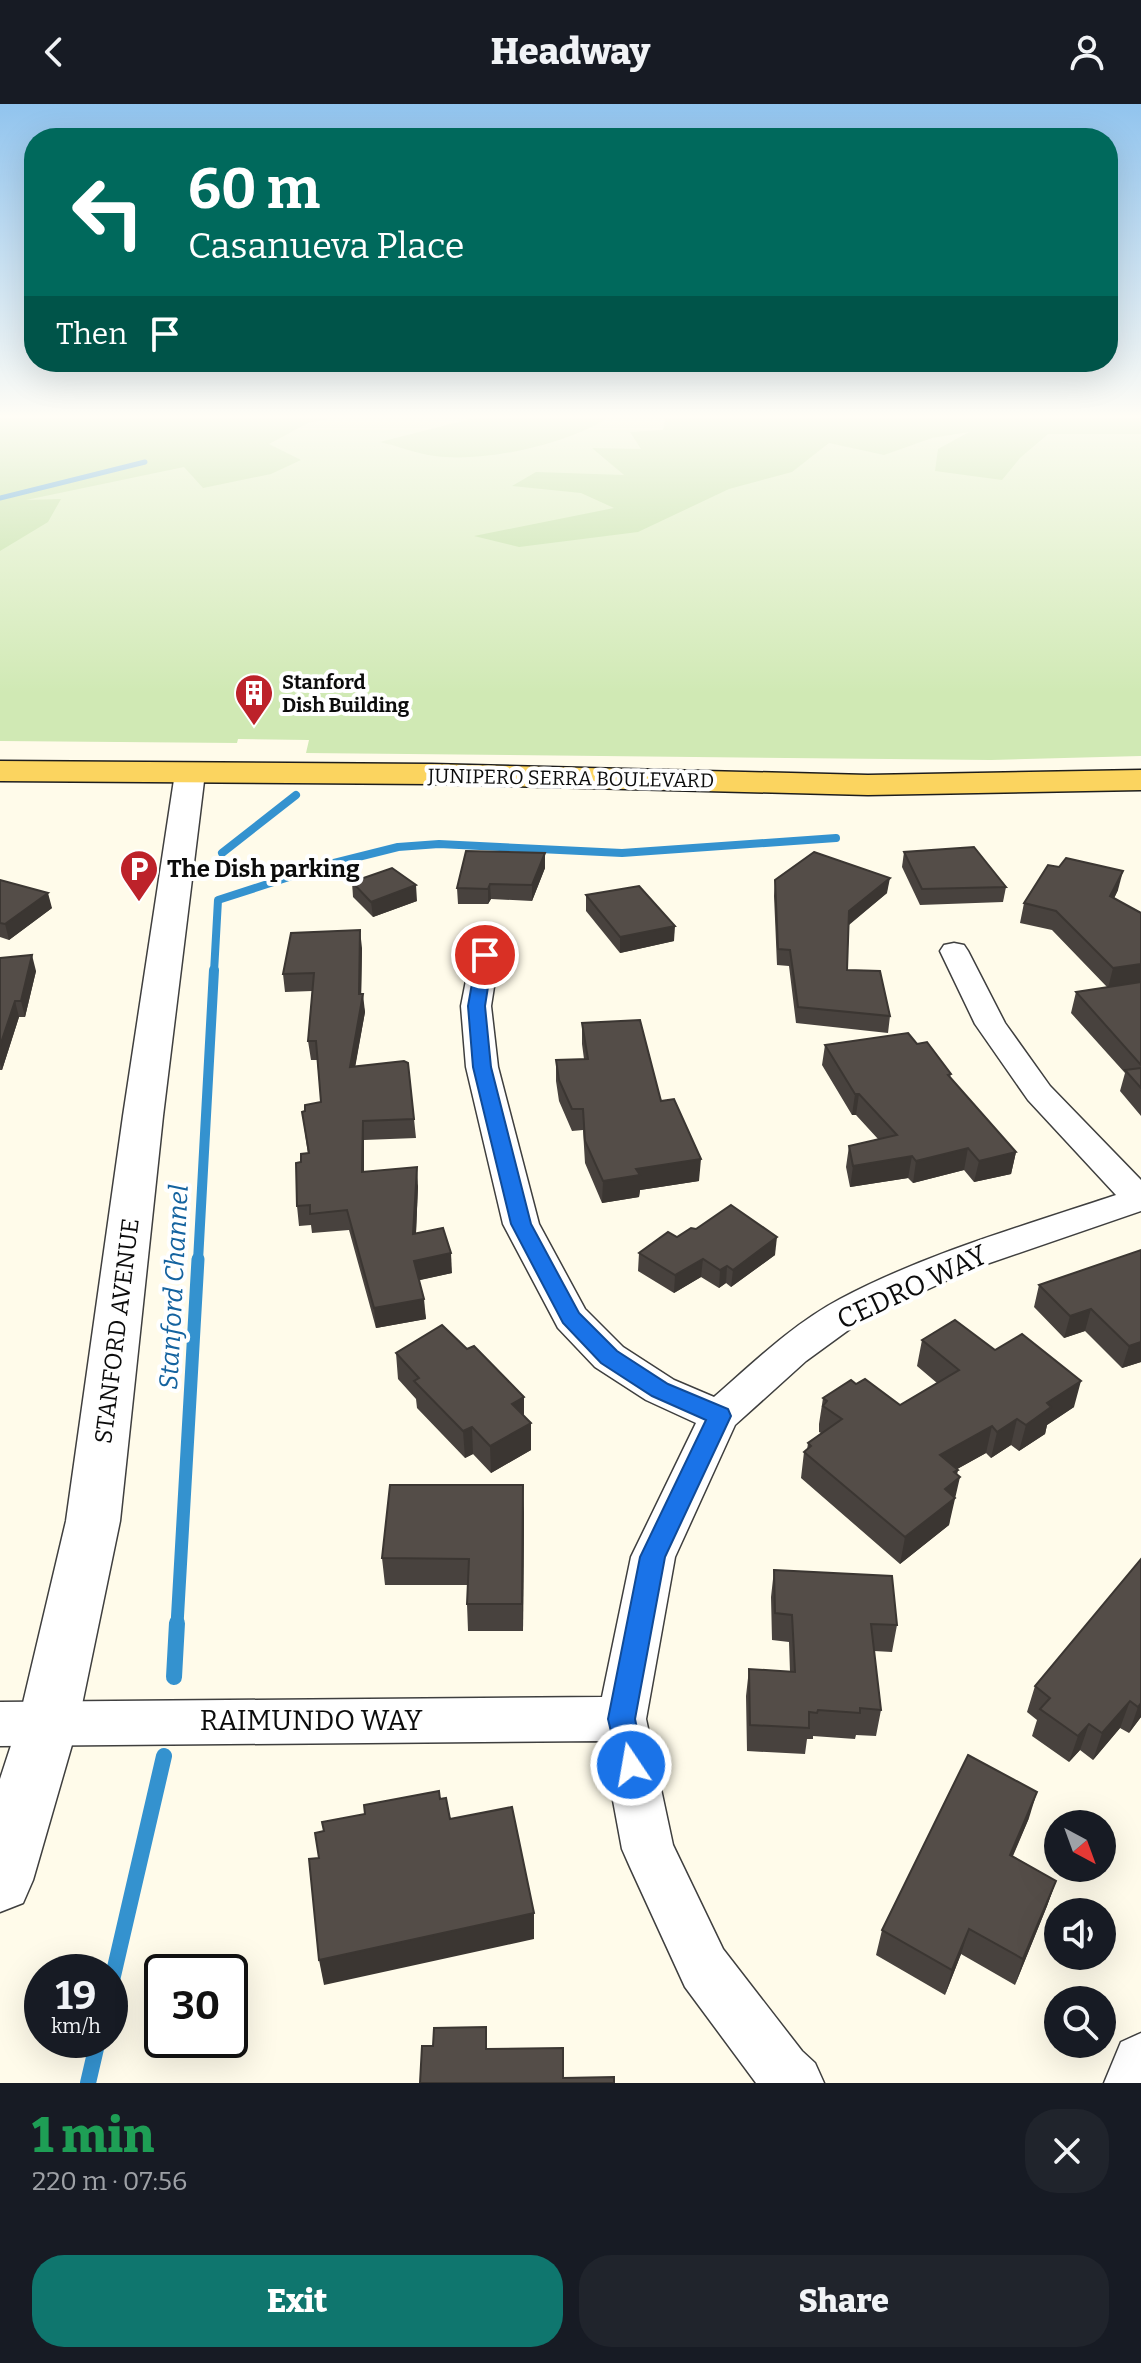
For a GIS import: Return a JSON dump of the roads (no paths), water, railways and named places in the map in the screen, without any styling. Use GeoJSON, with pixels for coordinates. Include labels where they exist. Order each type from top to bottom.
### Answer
{"type":"FeatureCollection","features":[{"type":"Feature","properties":{"kind":"main road","name":"JUNIPERO SERRA BOULEVARD"},"geometry":{"type":"LineString","coordinates":[[0,771],[431,774],[868,785],[1141,780]]}},
{"type":"Feature","properties":{"kind":"street","name":"STANFORD AVENUE"},"geometry":{"type":"LineString","coordinates":[[0,1880],[24,1724],[93,1521],[143,1116],[190,773]]}},
{"type":"Feature","properties":{"kind":"street"},"geometry":{"type":"LineString","coordinates":[[954,951],[990,1024],[1039,1093],[1140,1199]]}},
{"type":"Feature","properties":{"kind":"street"},"geometry":{"type":"LineString","coordinates":[[485,955],[476,1006],[482,1067],[521,1224],[571,1318],[609,1357],[660,1390],[719,1416]]}},
{"type":"Feature","properties":{"kind":"street","name":"CEDRO WAY"},"geometry":{"type":"LineString","coordinates":[[795,2083],[782,2071],[704,1968],[648,1849],[622,1719],[653,1557],[719,1416],[792,1351],[852,1309],[959,1260],[1140,1199]]}},
{"type":"Feature","properties":{"kind":"street","name":"RAIMUNDO WAY"},"geometry":{"type":"LineString","coordinates":[[24,1724],[622,1719]]}},
{"type":"Feature","properties":{"kind":"street"},"geometry":{"type":"LineString","coordinates":[[1133,2083],[1141,2062]]}},
{"type":"Feature","properties":{"kind":"waterway","name":"Stanford Channel"},"geometry":{"type":"LineString","coordinates":[[222,853],[296,795]]}},
{"type":"Feature","properties":{"kind":"waterway"},"geometry":{"type":"LineString","coordinates":[[214,972],[218,900],[326,865],[398,847],[439,844],[622,853],[836,838]]}},
{"type":"Feature","properties":{"kind":"waterway","name":"Stanford Channel"},"geometry":{"type":"LineString","coordinates":[[198,1261],[214,970]]}},
{"type":"Feature","properties":{"kind":"waterway","name":"Stanford Channel"},"geometry":{"type":"LineString","coordinates":[[177,1625],[198,1259]]}},
{"type":"Feature","properties":{"kind":"waterway","name":"Stanford Channel"},"geometry":{"type":"LineString","coordinates":[[174,1677],[177,1623]]}},
{"type":"Feature","properties":{"kind":"waterway","name":"Stanford Channel"},"geometry":{"type":"LineString","coordinates":[[118,1954],[164,1756]]}},
{"type":"Feature","properties":{"kind":"waterway","name":"Stanford Channel"},"geometry":{"type":"LineString","coordinates":[[88,2083],[94,2058]]}},
{"type":"Feature","properties":{"kind":"place","name":"Stanford Dish Building"},"geometry":{"type":"Point","coordinates":[254,727]}},
{"type":"Feature","properties":{"kind":"place","name":"The Dish parking"},"geometry":{"type":"Point","coordinates":[139,903]}}]}
